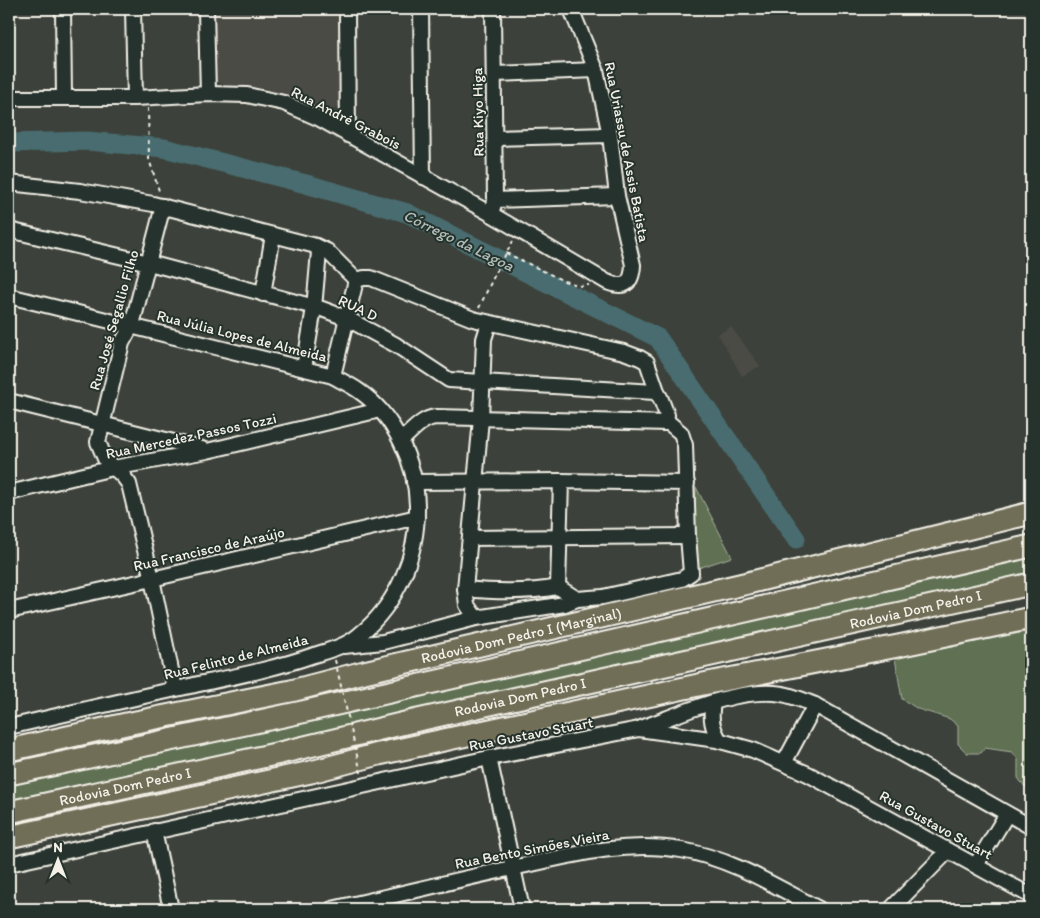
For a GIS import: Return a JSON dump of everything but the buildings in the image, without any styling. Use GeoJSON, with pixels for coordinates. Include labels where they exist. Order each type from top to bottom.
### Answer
{"type":"FeatureCollection","features":[{"type":"Feature","properties":{"kind":"highway","name":"Rodovia Dom Pedro I (Marginal)"},"geometry":{"type":"LineString","coordinates":[[9,750],[291,691],[364,672],[748,584],[1031,513]]}},
{"type":"Feature","properties":{"kind":"highway"},"geometry":{"type":"LineString","coordinates":[[964,529],[1031,518]]}},
{"type":"Feature","properties":{"kind":"highway"},"geometry":{"type":"LineString","coordinates":[[9,774],[302,712],[1031,546]]}},
{"type":"Feature","properties":{"kind":"highway","name":"Rodovia Dom Pedro I"},"geometry":{"type":"LineString","coordinates":[[9,812],[1031,584]]}},
{"type":"Feature","properties":{"kind":"highway"},"geometry":{"type":"LineString","coordinates":[[898,646],[1031,608]]}},
{"type":"Feature","properties":{"kind":"highway"},"geometry":{"type":"LineString","coordinates":[[9,836],[301,774],[379,754],[703,684],[1031,618]]}},
{"type":"Feature","properties":{"kind":"street"},"geometry":{"type":"LineString","coordinates":[[62,9],[64,97]]}},
{"type":"Feature","properties":{"kind":"street"},"geometry":{"type":"LineString","coordinates":[[134,9],[142,98]]}},
{"type":"Feature","properties":{"kind":"street"},"geometry":{"type":"LineString","coordinates":[[206,9],[208,94]]}},
{"type":"Feature","properties":{"kind":"street"},"geometry":{"type":"LineString","coordinates":[[347,9],[348,135]]}},
{"type":"Feature","properties":{"kind":"street"},"geometry":{"type":"LineString","coordinates":[[421,9],[423,177]]}},
{"type":"Feature","properties":{"kind":"street"},"geometry":{"type":"LineString","coordinates":[[492,9],[498,9]]}},
{"type":"Feature","properties":{"kind":"street","name":"Rua Kiyo Higa"},"geometry":{"type":"LineString","coordinates":[[491,214],[495,200],[492,9]]}},
{"type":"Feature","properties":{"kind":"street","name":"Rua Uriassu de Assis Batista"},"geometry":{"type":"LineString","coordinates":[[571,9],[596,70],[610,135],[617,196],[633,266],[633,276],[624,285],[607,282]]}},
{"type":"Feature","properties":{"kind":"street"},"geometry":{"type":"LineString","coordinates":[[494,74],[596,70]]}},
{"type":"Feature","properties":{"kind":"street","name":"Rua André Grabois"},"geometry":{"type":"LineString","coordinates":[[9,98],[142,98],[208,94],[247,95],[284,103],[318,118],[491,214],[607,282]]}},
{"type":"Feature","properties":{"kind":"street"},"geometry":{"type":"LineString","coordinates":[[495,138],[610,135]]}},
{"type":"Feature","properties":{"kind":"street"},"geometry":{"type":"LineString","coordinates":[[9,183],[80,191],[163,206],[316,246],[327,251],[356,280]]}},
{"type":"Feature","properties":{"kind":"street"},"geometry":{"type":"LineString","coordinates":[[495,200],[617,196]]}},
{"type":"Feature","properties":{"kind":"street","name":"Rua José Segallio Filho"},"geometry":{"type":"LineString","coordinates":[[163,206],[132,325],[122,343],[98,442],[106,461],[129,484],[152,579],[175,689]]}},
{"type":"Feature","properties":{"kind":"street","name":"RUA D"},"geometry":{"type":"LineString","coordinates":[[9,230],[149,263],[346,318],[396,345],[449,380],[655,392],[658,394]]}},
{"type":"Feature","properties":{"kind":"street"},"geometry":{"type":"LineString","coordinates":[[263,294],[273,235]]}},
{"type":"Feature","properties":{"kind":"street"},"geometry":{"type":"LineString","coordinates":[[304,368],[314,308],[319,252],[316,246]]}},
{"type":"Feature","properties":{"kind":"street"},"geometry":{"type":"LineString","coordinates":[[356,280],[371,278],[473,319],[624,352],[640,358],[647,362],[667,415],[664,423]]}},
{"type":"Feature","properties":{"kind":"street"},"geometry":{"type":"LineString","coordinates":[[332,376],[356,280]]}},
{"type":"Feature","properties":{"kind":"street","name":"Rua Júlia Lopes de Almeida"},"geometry":{"type":"LineString","coordinates":[[9,296],[332,376],[360,391],[380,410],[401,441],[409,461],[414,482]]}},
{"type":"Feature","properties":{"kind":"street"},"geometry":{"type":"LineString","coordinates":[[476,618],[467,605],[465,589],[481,418],[484,339],[489,322]]}},
{"type":"Feature","properties":{"kind":"street"},"geometry":{"type":"LineString","coordinates":[[9,402],[207,451]]}},
{"type":"Feature","properties":{"kind":"street","name":"Rua Mercedez Passos Tozzi"},"geometry":{"type":"LineString","coordinates":[[9,493],[113,468],[207,451],[380,410]]}},
{"type":"Feature","properties":{"kind":"street"},"geometry":{"type":"LineString","coordinates":[[342,646],[392,640],[476,618],[565,604],[577,599],[602,597],[682,579],[691,573],[685,445],[681,433],[670,423],[429,418],[401,441]]}},
{"type":"Feature","properties":{"kind":"street"},"geometry":{"type":"LineString","coordinates":[[414,482],[561,481],[687,483]]}},
{"type":"Feature","properties":{"kind":"street"},"geometry":{"type":"LineString","coordinates":[[558,587],[561,481]]}},
{"type":"Feature","properties":{"kind":"street","name":"Rua Felinto de Almeida"},"geometry":{"type":"LineString","coordinates":[[9,727],[283,666],[342,646],[359,635],[372,622],[392,598],[402,580],[414,545],[417,517],[414,482]]}},
{"type":"Feature","properties":{"kind":"street","name":"Rua Francisco de Araújo"},"geometry":{"type":"LineString","coordinates":[[9,611],[417,517]]}},
{"type":"Feature","properties":{"kind":"street"},"geometry":{"type":"LineString","coordinates":[[471,538],[688,536]]}},
{"type":"Feature","properties":{"kind":"street"},"geometry":{"type":"LineString","coordinates":[[465,589],[496,592],[544,590],[558,587],[577,599]]}},
{"type":"Feature","properties":{"kind":"street"},"geometry":{"type":"LineString","coordinates":[[372,622],[376,634],[392,640]]}},
{"type":"Feature","properties":{"kind":"street"},"geometry":{"type":"LineString","coordinates":[[639,729],[731,698],[761,692],[790,696],[815,705],[1031,827]]}},
{"type":"Feature","properties":{"kind":"street"},"geometry":{"type":"LineString","coordinates":[[713,703],[711,713],[712,724],[720,741]]}},
{"type":"Feature","properties":{"kind":"street"},"geometry":{"type":"LineString","coordinates":[[784,763],[815,705]]}},
{"type":"Feature","properties":{"kind":"street","name":"Rua Gustavo Stuart"},"geometry":{"type":"LineString","coordinates":[[9,864],[489,758],[639,729],[720,741],[753,750],[784,763],[808,774],[1031,896]]}},
{"type":"Feature","properties":{"kind":"street"},"geometry":{"type":"LineString","coordinates":[[489,758],[522,909]]}},
{"type":"Feature","properties":{"kind":"street"},"geometry":{"type":"LineString","coordinates":[[976,865],[1007,814]]}},
{"type":"Feature","properties":{"kind":"street"},"geometry":{"type":"LineString","coordinates":[[154,831],[171,909]]}},
{"type":"Feature","properties":{"kind":"street","name":"Rua Bento Simões Vieira"},"geometry":{"type":"LineString","coordinates":[[332,909],[582,853],[648,847],[681,850],[725,863],[819,909]]}},
{"type":"Feature","properties":{"kind":"street"},"geometry":{"type":"LineString","coordinates":[[891,909],[948,851]]}},
{"type":"Feature","properties":{"kind":"path"},"geometry":{"type":"LineString","coordinates":[[142,98],[148,130],[149,159],[163,206]]}},
{"type":"Feature","properties":{"kind":"path"},"geometry":{"type":"LineString","coordinates":[[473,319],[505,254],[520,232]]}},
{"type":"Feature","properties":{"kind":"path"},"geometry":{"type":"LineString","coordinates":[[505,254],[564,281],[581,286],[607,282]]}},
{"type":"Feature","properties":{"kind":"path"},"geometry":{"type":"LineString","coordinates":[[335,660],[360,773]]}},
{"type":"Feature","properties":{"kind":"shaded area"},"geometry":{"type":"Polygon","coordinates":[[[212,9],[340,9],[342,104],[326,114],[264,88],[231,86],[214,81],[212,9]]]}},
{"type":"Feature","properties":{"kind":"shaded area"},"geometry":{"type":"Polygon","coordinates":[[[731,327],[760,366],[742,376],[718,334],[731,327]]]}},
{"type":"Feature","properties":{"kind":"green space"},"geometry":{"type":"Polygon","coordinates":[[[696,487],[732,557],[698,568],[693,561],[696,487]]]}},
{"type":"Feature","properties":{"kind":"green space"},"geometry":{"type":"Polygon","coordinates":[[[1031,554],[1031,574],[9,801],[9,783],[1031,554]]]}},
{"type":"Feature","properties":{"kind":"green space"},"geometry":{"type":"Polygon","coordinates":[[[1031,631],[1031,788],[1025,787],[1018,778],[1018,759],[1012,752],[985,748],[981,753],[967,753],[958,744],[958,726],[950,719],[918,709],[902,699],[895,658],[1031,631]]]}},
{"type":"Feature","properties":{"kind":"waterway","name":"Córrego da Lagoa"},"geometry":{"type":"LineString","coordinates":[[9,143],[87,141],[164,148],[306,184],[407,213],[658,338],[796,539]]}}]}
